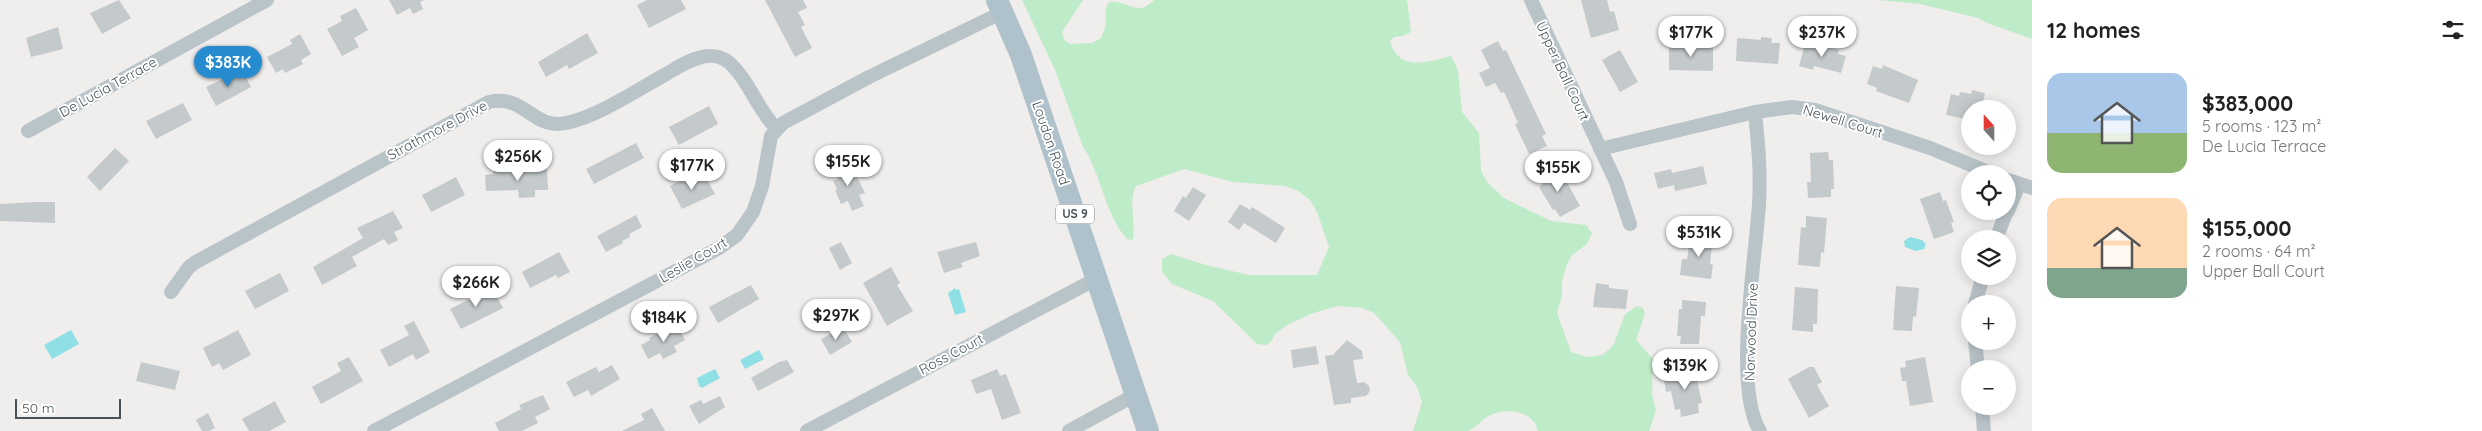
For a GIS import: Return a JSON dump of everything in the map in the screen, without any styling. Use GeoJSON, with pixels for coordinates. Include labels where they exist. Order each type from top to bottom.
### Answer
{"type":"FeatureCollection","features":[{"type":"Feature","properties":{"kind":"main road","name":"Loudon Road"},"geometry":{"type":"LineString","coordinates":[[1000,6],[1030,83],[1148,431]]}},
{"type":"Feature","properties":{"kind":"street","name":"De Lucia Terrace"},"geometry":{"type":"LineString","coordinates":[[28,131],[267,0]]}},
{"type":"Feature","properties":{"kind":"street","name":"Upper Ball Court"},"geometry":{"type":"LineString","coordinates":[[1530,0],[1619,190],[1630,224]]}},
{"type":"Feature","properties":{"kind":"street"},"geometry":{"type":"LineString","coordinates":[[776,128],[795,114],[1000,6]]}},
{"type":"Feature","properties":{"kind":"street","name":"Strathmore Drive"},"geometry":{"type":"LineString","coordinates":[[172,292],[192,264],[489,102],[506,100],[514,102],[540,120],[564,123],[595,112],[695,59],[718,56],[726,60],[735,69],[764,115],[776,128]]}},
{"type":"Feature","properties":{"kind":"street","name":"Newell Court"},"geometry":{"type":"LineString","coordinates":[[1600,149],[1755,112],[1792,107],[1815,110],[1930,148],[1971,165]]}},
{"type":"Feature","properties":{"kind":"street","name":"Norwood Drive"},"geometry":{"type":"LineString","coordinates":[[1755,112],[1759,203],[1748,351],[1751,408],[1760,431]]}},
{"type":"Feature","properties":{"kind":"street","name":"Leslie Court"},"geometry":{"type":"LineString","coordinates":[[374,431],[729,241],[743,228],[753,212],[762,186],[770,139],[776,128]]}},
{"type":"Feature","properties":{"kind":"street","name":"Ross Court"},"geometry":{"type":"LineString","coordinates":[[807,431],[1096,279]]}},
{"type":"Feature","properties":{"kind":"street"},"geometry":{"type":"LineString","coordinates":[[1069,431],[1135,396]]}},
{"type":"Feature","properties":{"kind":"street"},"geometry":{"type":"LineString","coordinates":[[1983,415],[1984,431]]}},
{"type":"Feature","properties":{"kind":"green space"},"geometry":{"type":"Polygon","coordinates":[[[1022,0],[1083,0],[1062,32],[1064,40],[1070,44],[1092,43],[1101,38],[1105,28],[1106,8],[1109,2],[1142,8],[1154,0],[1407,0],[1411,32],[1403,36],[1394,37],[1390,41],[1394,51],[1407,61],[1415,62],[1433,61],[1451,56],[1458,70],[1462,112],[1479,133],[1481,171],[1488,183],[1504,198],[1551,221],[1586,225],[1592,233],[1587,244],[1572,255],[1562,281],[1562,296],[1557,313],[1571,352],[1587,357],[1603,355],[1614,344],[1625,314],[1637,306],[1643,308],[1645,314],[1636,340],[1653,359],[1652,394],[1656,410],[1649,431],[1538,431],[1535,424],[1526,415],[1519,412],[1504,411],[1490,415],[1468,431],[1413,431],[1422,402],[1417,387],[1408,375],[1400,342],[1374,313],[1362,308],[1338,306],[1313,313],[1287,325],[1275,334],[1271,342],[1266,345],[1257,344],[1213,301],[1172,284],[1162,272],[1162,259],[1171,254],[1206,265],[1249,275],[1317,275],[1329,247],[1317,212],[1310,200],[1298,191],[1285,186],[1233,182],[1184,169],[1136,186],[1132,205],[1133,240],[1127,239],[1113,218],[1095,170],[1083,147],[1055,70],[1022,0]]]}},
{"type":"Feature","properties":{"kind":"green space"},"geometry":{"type":"Polygon","coordinates":[[[1879,0],[2032,0],[2032,39],[1978,18],[1920,4],[1879,0]]]}},
{"type":"Feature","properties":{"kind":"water"},"geometry":{"type":"Polygon","coordinates":[[[1821,21],[1838,26],[1840,30],[1838,35],[1835,37],[1816,33],[1815,25],[1821,21]]]}},
{"type":"Feature","properties":{"kind":"water"},"geometry":{"type":"Polygon","coordinates":[[[1910,237],[1922,240],[1926,244],[1924,249],[1916,251],[1905,247],[1904,241],[1910,237]]]}},
{"type":"Feature","properties":{"kind":"water"},"geometry":{"type":"Polygon","coordinates":[[[955,288],[956,290],[959,289],[966,312],[955,315],[948,293],[955,288]]]}},
{"type":"Feature","properties":{"kind":"water"},"geometry":{"type":"Polygon","coordinates":[[[71,330],[79,344],[52,359],[44,345],[71,330]]]}},
{"type":"Feature","properties":{"kind":"water"},"geometry":{"type":"Polygon","coordinates":[[[759,350],[764,359],[745,369],[740,360],[759,350]]]}},
{"type":"Feature","properties":{"kind":"water"},"geometry":{"type":"Polygon","coordinates":[[[715,369],[720,378],[702,388],[699,386],[697,378],[715,369]]]}},
{"type":"Feature","properties":{"kind":"building"},"geometry":{"type":"Polygon","coordinates":[[[119,0],[131,18],[102,34],[90,13],[119,0]]]}},
{"type":"Feature","properties":{"kind":"building"},"geometry":{"type":"Polygon","coordinates":[[[389,0],[424,0],[420,2],[423,9],[413,14],[410,8],[397,15],[389,0]]]}},
{"type":"Feature","properties":{"kind":"building"},"geometry":{"type":"Polygon","coordinates":[[[647,0],[681,0],[686,9],[649,28],[637,5],[647,0]]]}},
{"type":"Feature","properties":{"kind":"building"},"geometry":{"type":"Polygon","coordinates":[[[765,0],[803,0],[807,8],[798,12],[805,25],[801,27],[812,48],[795,57],[765,0]]]}},
{"type":"Feature","properties":{"kind":"building"},"geometry":{"type":"Polygon","coordinates":[[[1581,0],[1607,0],[1610,12],[1614,11],[1619,30],[1591,38],[1581,0]]]}},
{"type":"Feature","properties":{"kind":"building"},"geometry":{"type":"Polygon","coordinates":[[[356,8],[368,30],[354,38],[359,47],[342,56],[327,29],[342,21],[340,16],[356,8]]]}},
{"type":"Feature","properties":{"kind":"building"},"geometry":{"type":"Polygon","coordinates":[[[58,27],[63,49],[31,57],[26,38],[58,27]]]}},
{"type":"Feature","properties":{"kind":"building"},"geometry":{"type":"Polygon","coordinates":[[[587,33],[598,53],[569,69],[567,65],[546,77],[538,62],[587,33]]]}},
{"type":"Feature","properties":{"kind":"building"},"geometry":{"type":"Polygon","coordinates":[[[300,34],[311,54],[301,60],[303,64],[285,73],[283,69],[276,73],[267,57],[292,44],[290,40],[300,34]]]}},
{"type":"Feature","properties":{"kind":"building"},"geometry":{"type":"Polygon","coordinates":[[[1761,37],[1772,38],[1771,43],[1780,43],[1778,64],[1736,61],[1737,38],[1761,40],[1761,37]]]}},
{"type":"Feature","properties":{"kind":"building"},"geometry":{"type":"Polygon","coordinates":[[[1498,41],[1503,51],[1506,50],[1546,134],[1542,136],[1547,146],[1529,154],[1515,124],[1518,123],[1504,92],[1501,93],[1495,83],[1486,87],[1479,73],[1490,68],[1481,50],[1498,41]]]}},
{"type":"Feature","properties":{"kind":"building"},"geometry":{"type":"Polygon","coordinates":[[[1677,44],[1713,47],[1713,71],[1669,70],[1669,47],[1677,47],[1677,44]]]}},
{"type":"Feature","properties":{"kind":"building"},"geometry":{"type":"Polygon","coordinates":[[[1805,44],[1814,46],[1814,44],[1839,50],[1838,54],[1846,56],[1841,73],[1814,66],[1813,70],[1799,66],[1805,44]]]}},
{"type":"Feature","properties":{"kind":"building"},"geometry":{"type":"Polygon","coordinates":[[[1620,50],[1638,82],[1620,92],[1602,60],[1620,50]]]}},
{"type":"Feature","properties":{"kind":"building"},"geometry":{"type":"Polygon","coordinates":[[[1883,65],[1918,80],[1909,103],[1876,91],[1877,88],[1867,84],[1873,66],[1882,69],[1883,65]]]}},
{"type":"Feature","properties":{"kind":"building"},"geometry":{"type":"Polygon","coordinates":[[[242,70],[251,87],[216,106],[206,87],[242,70]]]}},
{"type":"Feature","properties":{"kind":"building"},"geometry":{"type":"Polygon","coordinates":[[[1972,90],[1985,93],[1984,100],[1961,100],[1961,118],[1946,115],[1951,94],[1959,96],[1960,92],[1971,94],[1972,90]]]}},
{"type":"Feature","properties":{"kind":"building"},"geometry":{"type":"Polygon","coordinates":[[[183,103],[192,120],[156,139],[146,121],[183,103]]]}},
{"type":"Feature","properties":{"kind":"building"},"geometry":{"type":"Polygon","coordinates":[[[709,106],[718,124],[679,145],[669,127],[709,106]]]}},
{"type":"Feature","properties":{"kind":"building"},"geometry":{"type":"Polygon","coordinates":[[[636,143],[644,158],[594,184],[586,169],[636,143]]]}},
{"type":"Feature","properties":{"kind":"building"},"geometry":{"type":"Polygon","coordinates":[[[115,148],[129,161],[100,191],[87,177],[115,148]]]}},
{"type":"Feature","properties":{"kind":"building"},"geometry":{"type":"Polygon","coordinates":[[[1828,152],[1829,160],[1833,160],[1834,189],[1831,189],[1831,197],[1808,198],[1807,182],[1811,182],[1810,153],[1828,152]]]}},
{"type":"Feature","properties":{"kind":"building"},"geometry":{"type":"Polygon","coordinates":[[[845,162],[850,173],[854,171],[865,193],[859,195],[864,206],[852,211],[848,201],[841,204],[833,181],[838,179],[833,167],[845,162]]]}},
{"type":"Feature","properties":{"kind":"building"},"geometry":{"type":"Polygon","coordinates":[[[1703,166],[1707,184],[1675,191],[1674,185],[1658,189],[1654,173],[1671,169],[1672,173],[1703,166]]]}},
{"type":"Feature","properties":{"kind":"building"},"geometry":{"type":"Polygon","coordinates":[[[547,169],[548,190],[535,190],[535,197],[519,198],[518,190],[486,191],[485,175],[493,174],[493,171],[547,169]]]}},
{"type":"Feature","properties":{"kind":"building"},"geometry":{"type":"Polygon","coordinates":[[[1556,169],[1560,177],[1563,175],[1580,206],[1560,217],[1555,209],[1553,210],[1539,187],[1543,184],[1540,178],[1556,169]]]}},
{"type":"Feature","properties":{"kind":"building"},"geometry":{"type":"Polygon","coordinates":[[[704,174],[715,194],[682,209],[670,186],[686,178],[688,182],[704,174]]]}},
{"type":"Feature","properties":{"kind":"building"},"geometry":{"type":"Polygon","coordinates":[[[456,177],[465,195],[431,212],[422,195],[456,177]]]}},
{"type":"Feature","properties":{"kind":"building"},"geometry":{"type":"Polygon","coordinates":[[[1193,187],[1206,195],[1189,221],[1174,211],[1183,196],[1186,198],[1193,187]]]}},
{"type":"Feature","properties":{"kind":"building"},"geometry":{"type":"Polygon","coordinates":[[[1940,192],[1943,201],[1946,200],[1954,222],[1951,223],[1954,232],[1934,239],[1920,199],[1940,192]]]}},
{"type":"Feature","properties":{"kind":"building"},"geometry":{"type":"Polygon","coordinates":[[[55,202],[55,223],[0,221],[0,204],[55,202]]]}},
{"type":"Feature","properties":{"kind":"building"},"geometry":{"type":"Polygon","coordinates":[[[1240,204],[1250,210],[1252,207],[1285,228],[1276,243],[1244,223],[1239,230],[1228,222],[1240,204]]]}},
{"type":"Feature","properties":{"kind":"building"},"geometry":{"type":"Polygon","coordinates":[[[393,211],[403,228],[394,232],[398,240],[388,245],[384,239],[352,257],[357,266],[322,285],[313,267],[363,238],[357,228],[393,211]]]}},
{"type":"Feature","properties":{"kind":"building"},"geometry":{"type":"Polygon","coordinates":[[[636,215],[642,227],[629,234],[630,237],[622,241],[623,243],[606,252],[597,236],[636,215]]]}},
{"type":"Feature","properties":{"kind":"building"},"geometry":{"type":"Polygon","coordinates":[[[1806,216],[1827,218],[1824,253],[1821,252],[1820,267],[1798,265],[1801,227],[1806,228],[1806,216]]]}},
{"type":"Feature","properties":{"kind":"building"},"geometry":{"type":"Polygon","coordinates":[[[1695,233],[1713,235],[1710,264],[1713,265],[1711,279],[1680,275],[1682,259],[1687,259],[1690,240],[1694,241],[1695,233]]]}},
{"type":"Feature","properties":{"kind":"building"},"geometry":{"type":"Polygon","coordinates":[[[841,242],[852,263],[840,270],[829,248],[841,242]]]}},
{"type":"Feature","properties":{"kind":"building"},"geometry":{"type":"Polygon","coordinates":[[[976,242],[980,256],[961,263],[963,267],[944,273],[937,252],[976,242]]]}},
{"type":"Feature","properties":{"kind":"building"},"geometry":{"type":"Polygon","coordinates":[[[559,252],[570,272],[558,278],[556,275],[530,288],[522,272],[559,252]]]}},
{"type":"Feature","properties":{"kind":"building"},"geometry":{"type":"Polygon","coordinates":[[[891,267],[900,283],[897,285],[913,311],[887,326],[863,283],[891,267]]]}},
{"type":"Feature","properties":{"kind":"building"},"geometry":{"type":"Polygon","coordinates":[[[280,273],[289,291],[255,309],[245,291],[280,273]]]}},
{"type":"Feature","properties":{"kind":"building"},"geometry":{"type":"Polygon","coordinates":[[[1596,283],[1609,285],[1609,288],[1628,290],[1626,309],[1593,307],[1596,283]]]}},
{"type":"Feature","properties":{"kind":"building"},"geometry":{"type":"Polygon","coordinates":[[[751,285],[759,299],[718,323],[709,307],[751,285]]]}},
{"type":"Feature","properties":{"kind":"building"},"geometry":{"type":"Polygon","coordinates":[[[1896,286],[1919,288],[1916,317],[1913,316],[1912,331],[1893,330],[1896,286]]]}},
{"type":"Feature","properties":{"kind":"building"},"geometry":{"type":"Polygon","coordinates":[[[1795,287],[1818,289],[1817,324],[1813,324],[1813,332],[1792,330],[1795,287]]]}},
{"type":"Feature","properties":{"kind":"building"},"geometry":{"type":"Polygon","coordinates":[[[492,288],[503,308],[461,329],[450,309],[492,288]]]}},
{"type":"Feature","properties":{"kind":"building"},"geometry":{"type":"Polygon","coordinates":[[[1682,300],[1706,302],[1705,316],[1701,316],[1699,344],[1680,344],[1681,336],[1677,336],[1679,309],[1682,309],[1682,300]]]}},
{"type":"Feature","properties":{"kind":"building"},"geometry":{"type":"Polygon","coordinates":[[[414,321],[430,352],[416,360],[413,354],[389,367],[380,350],[409,335],[404,326],[414,321]]]}},
{"type":"Feature","properties":{"kind":"building"},"geometry":{"type":"Polygon","coordinates":[[[676,323],[685,340],[674,346],[677,352],[663,359],[660,353],[648,359],[641,345],[650,340],[649,338],[676,323]]]}},
{"type":"Feature","properties":{"kind":"building"},"geometry":{"type":"Polygon","coordinates":[[[843,327],[852,342],[830,355],[821,339],[843,327]]]}},
{"type":"Feature","properties":{"kind":"building"},"geometry":{"type":"Polygon","coordinates":[[[238,330],[251,355],[223,370],[219,363],[212,367],[203,348],[238,330]]]}},
{"type":"Feature","properties":{"kind":"building"},"geometry":{"type":"Polygon","coordinates":[[[1347,340],[1362,351],[1363,359],[1353,360],[1357,383],[1364,382],[1369,386],[1370,391],[1366,396],[1351,398],[1351,403],[1334,405],[1325,356],[1333,355],[1347,340]]]}},
{"type":"Feature","properties":{"kind":"building"},"geometry":{"type":"Polygon","coordinates":[[[1316,346],[1319,364],[1293,368],[1291,350],[1316,346]]]}},
{"type":"Feature","properties":{"kind":"building"},"geometry":{"type":"Polygon","coordinates":[[[349,357],[363,381],[321,404],[312,387],[341,371],[337,363],[349,357]]]}},
{"type":"Feature","properties":{"kind":"building"},"geometry":{"type":"Polygon","coordinates":[[[1925,357],[1933,402],[1910,406],[1906,381],[1902,381],[1900,368],[1906,367],[1905,361],[1925,357]]]}},
{"type":"Feature","properties":{"kind":"building"},"geometry":{"type":"Polygon","coordinates":[[[787,360],[794,372],[758,391],[751,378],[779,362],[787,360]]]}},
{"type":"Feature","properties":{"kind":"building"},"geometry":{"type":"Polygon","coordinates":[[[141,362],[180,371],[175,390],[136,381],[141,362]]]}},
{"type":"Feature","properties":{"kind":"building"},"geometry":{"type":"Polygon","coordinates":[[[612,365],[620,379],[591,396],[588,390],[574,397],[566,382],[596,367],[599,372],[612,365]]]}},
{"type":"Feature","properties":{"kind":"building"},"geometry":{"type":"Polygon","coordinates":[[[1694,366],[1702,403],[1698,404],[1699,413],[1681,417],[1680,409],[1675,410],[1671,391],[1666,392],[1664,380],[1672,378],[1671,371],[1694,366]]]}},
{"type":"Feature","properties":{"kind":"building"},"geometry":{"type":"Polygon","coordinates":[[[1809,367],[1814,367],[1822,382],[1817,385],[1829,406],[1809,418],[1788,379],[1809,367]]]}},
{"type":"Feature","properties":{"kind":"building"},"geometry":{"type":"Polygon","coordinates":[[[997,369],[1000,376],[1006,374],[1021,413],[1002,420],[991,389],[976,394],[971,380],[997,369]]]}},
{"type":"Feature","properties":{"kind":"building"},"geometry":{"type":"Polygon","coordinates":[[[543,395],[550,409],[535,417],[538,423],[522,431],[499,431],[495,423],[521,409],[519,405],[543,395]]]}},
{"type":"Feature","properties":{"kind":"building"},"geometry":{"type":"Polygon","coordinates":[[[720,396],[725,407],[699,424],[689,406],[701,400],[703,404],[720,396]]]}},
{"type":"Feature","properties":{"kind":"building"},"geometry":{"type":"Polygon","coordinates":[[[275,401],[286,422],[269,431],[249,431],[242,419],[275,401]]]}},
{"type":"Feature","properties":{"kind":"building"},"geometry":{"type":"Polygon","coordinates":[[[652,408],[665,431],[622,431],[644,420],[641,414],[652,408]]]}},
{"type":"Feature","properties":{"kind":"building"},"geometry":{"type":"Polygon","coordinates":[[[208,413],[215,428],[209,431],[202,431],[196,420],[208,413]]]}}]}
